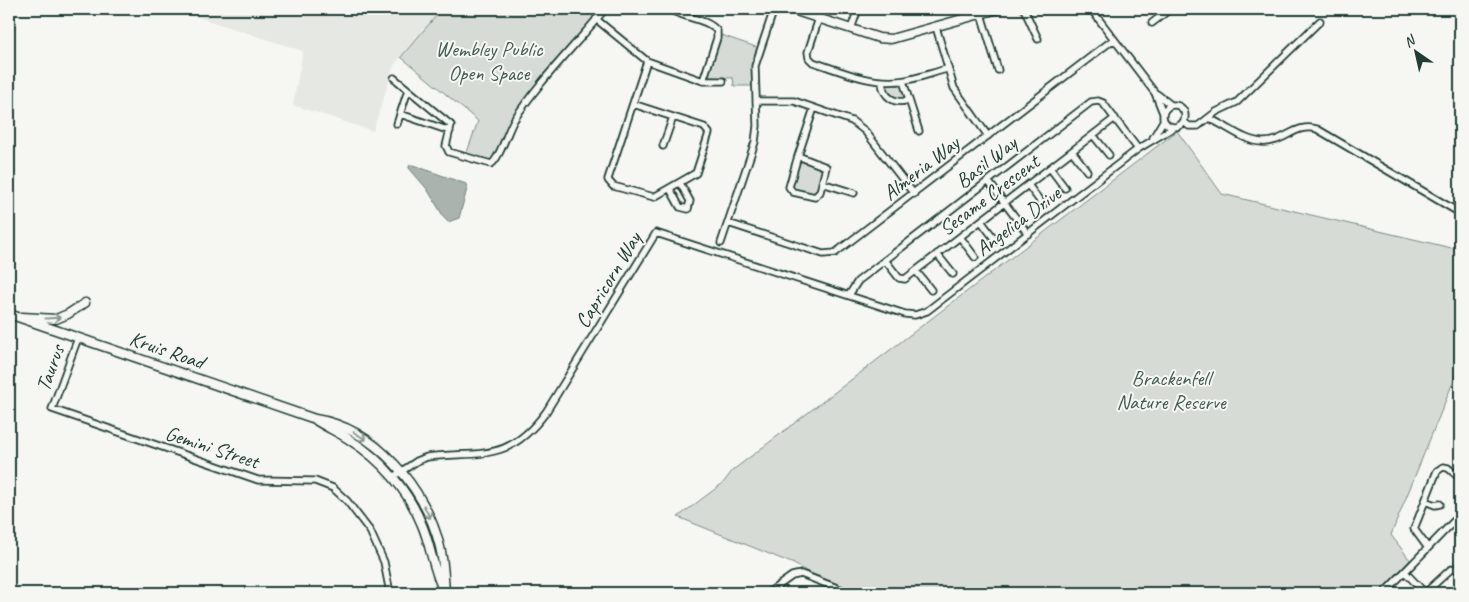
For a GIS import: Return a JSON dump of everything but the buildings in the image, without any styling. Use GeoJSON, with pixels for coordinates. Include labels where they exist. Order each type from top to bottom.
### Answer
{"type":"FeatureCollection","features":[{"type":"Feature","properties":{"kind":"street"},"geometry":{"type":"LineString","coordinates":[[394,78],[450,124],[446,147],[449,152],[486,164],[493,163],[519,113],[605,9]]}},
{"type":"Feature","properties":{"kind":"street"},"geometry":{"type":"LineString","coordinates":[[670,9],[681,16],[710,26],[716,31],[717,38],[703,81]]}},
{"type":"Feature","properties":{"kind":"street"},"geometry":{"type":"LineString","coordinates":[[721,243],[755,142],[755,66],[774,9]]}},
{"type":"Feature","properties":{"kind":"street"},"geometry":{"type":"LineString","coordinates":[[790,9],[879,38],[891,39],[998,9]]}},
{"type":"Feature","properties":{"kind":"street"},"geometry":{"type":"LineString","coordinates":[[851,29],[858,9]]}},
{"type":"Feature","properties":{"kind":"street"},"geometry":{"type":"LineString","coordinates":[[1024,9],[1038,39]]}},
{"type":"Feature","properties":{"kind":"street"},"geometry":{"type":"LineString","coordinates":[[1091,9],[1155,93],[1163,113],[1163,121],[1152,139]]}},
{"type":"Feature","properties":{"kind":"street"},"geometry":{"type":"LineString","coordinates":[[1152,23],[1170,9]]}},
{"type":"Feature","properties":{"kind":"street"},"geometry":{"type":"LineString","coordinates":[[984,12],[998,70]]}},
{"type":"Feature","properties":{"kind":"street"},"geometry":{"type":"LineString","coordinates":[[819,18],[808,52],[810,59],[882,82],[903,81],[947,69]]}},
{"type":"Feature","properties":{"kind":"street"},"geometry":{"type":"LineString","coordinates":[[596,19],[647,61],[703,81],[723,81]]}},
{"type":"Feature","properties":{"kind":"street"},"geometry":{"type":"LineString","coordinates":[[1184,122],[1189,126],[1196,127],[1216,112],[1237,102],[1320,21]]}},
{"type":"Feature","properties":{"kind":"street"},"geometry":{"type":"LineString","coordinates":[[936,27],[947,69],[958,94],[988,136]]}},
{"type":"Feature","properties":{"kind":"street","name":"Almeria Way"},"geometry":{"type":"LineString","coordinates":[[728,223],[824,254],[832,254],[841,250],[1114,39]]}},
{"type":"Feature","properties":{"kind":"street"},"geometry":{"type":"LineString","coordinates":[[633,104],[706,128],[709,133],[697,172],[670,189],[649,198],[612,186],[609,182],[633,104],[647,61]]}},
{"type":"Feature","properties":{"kind":"street"},"geometry":{"type":"LineString","coordinates":[[903,81],[919,131]]}},
{"type":"Feature","properties":{"kind":"street"},"geometry":{"type":"LineString","coordinates":[[882,82],[884,92],[892,100],[902,102],[909,100]]}},
{"type":"Feature","properties":{"kind":"street"},"geometry":{"type":"LineString","coordinates":[[397,124],[408,90]]}},
{"type":"Feature","properties":{"kind":"street"},"geometry":{"type":"LineString","coordinates":[[1155,93],[1171,105],[1182,108],[1185,115],[1184,122]]}},
{"type":"Feature","properties":{"kind":"street"},"geometry":{"type":"LineString","coordinates":[[756,102],[790,100],[852,121],[862,127],[914,194]]}},
{"type":"Feature","properties":{"kind":"street","name":"Basil Way"},"geometry":{"type":"LineString","coordinates":[[849,295],[858,281],[1091,102],[1098,101],[1103,103],[1138,149]]}},
{"type":"Feature","properties":{"kind":"street"},"geometry":{"type":"LineString","coordinates":[[1163,113],[1171,105]]}},
{"type":"Feature","properties":{"kind":"street"},"geometry":{"type":"LineString","coordinates":[[798,156],[824,166],[826,170],[819,194],[813,197],[790,189],[789,182],[814,108]]}},
{"type":"Feature","properties":{"kind":"street"},"geometry":{"type":"LineString","coordinates":[[400,114],[450,131]]}},
{"type":"Feature","properties":{"kind":"street"},"geometry":{"type":"LineString","coordinates":[[663,146],[673,117]]}},
{"type":"Feature","properties":{"kind":"street","name":"Sesame Crescent"},"geometry":{"type":"LineString","coordinates":[[885,260],[901,280],[916,271],[1115,118]]}},
{"type":"Feature","properties":{"kind":"street"},"geometry":{"type":"LineString","coordinates":[[1208,118],[1254,141],[1263,143],[1274,141],[1303,127],[1309,126],[1317,129],[1460,213]]}},
{"type":"Feature","properties":{"kind":"street"},"geometry":{"type":"LineString","coordinates":[[1163,121],[1173,128],[1184,122]]}},
{"type":"Feature","properties":{"kind":"street","name":"Angelica Drive"},"geometry":{"type":"LineString","coordinates":[[915,315],[927,311],[1138,149],[1173,128]]}},
{"type":"Feature","properties":{"kind":"street"},"geometry":{"type":"LineString","coordinates":[[1093,135],[1109,155]]}},
{"type":"Feature","properties":{"kind":"street"},"geometry":{"type":"LineString","coordinates":[[1072,152],[1087,171]]}},
{"type":"Feature","properties":{"kind":"street"},"geometry":{"type":"LineString","coordinates":[[1050,168],[1065,188]]}},
{"type":"Feature","properties":{"kind":"street"},"geometry":{"type":"LineString","coordinates":[[988,181],[1028,234]]}},
{"type":"Feature","properties":{"kind":"street"},"geometry":{"type":"LineString","coordinates":[[670,189],[680,207],[688,209],[690,201],[680,183]]}},
{"type":"Feature","properties":{"kind":"street"},"geometry":{"type":"LineString","coordinates":[[822,183],[854,193]]}},
{"type":"Feature","properties":{"kind":"street"},"geometry":{"type":"LineString","coordinates":[[1028,185],[1043,205]]}},
{"type":"Feature","properties":{"kind":"street"},"geometry":{"type":"LineString","coordinates":[[981,221],[996,240]]}},
{"type":"Feature","properties":{"kind":"street","name":"Capricorn Way"},"geometry":{"type":"LineString","coordinates":[[401,471],[427,457],[494,452],[524,438],[546,412],[656,232],[915,315]]}},
{"type":"Feature","properties":{"kind":"street"},"geometry":{"type":"LineString","coordinates":[[960,237],[975,257]]}},
{"type":"Feature","properties":{"kind":"street"},"geometry":{"type":"LineString","coordinates":[[937,254],[953,274]]}},
{"type":"Feature","properties":{"kind":"street"},"geometry":{"type":"LineString","coordinates":[[916,271],[931,290]]}},
{"type":"Feature","properties":{"kind":"street"},"geometry":{"type":"LineString","coordinates":[[18,318],[30,316],[56,319],[85,303]]}},
{"type":"Feature","properties":{"kind":"street","name":"Kruis Road"},"geometry":{"type":"LineString","coordinates":[[9,314],[350,430],[371,444],[401,471],[419,497],[440,546],[445,593]]}},
{"type":"Feature","properties":{"kind":"street","name":"Taurus"},"geometry":{"type":"LineString","coordinates":[[52,409],[78,338]]}},
{"type":"Feature","properties":{"kind":"street","name":"Gemini Street"},"geometry":{"type":"LineString","coordinates":[[52,409],[258,480],[315,481],[333,488],[357,513],[370,531],[384,562],[390,593]]}},
{"type":"Feature","properties":{"kind":"street","name":"Kruis Road"},"geometry":{"type":"LineString","coordinates":[[315,419],[368,454],[393,477],[421,523],[430,545],[438,580],[445,593]]}},
{"type":"Feature","properties":{"kind":"street"},"geometry":{"type":"LineString","coordinates":[[1428,548],[1414,529],[1440,468],[1448,468],[1460,478]]}},
{"type":"Feature","properties":{"kind":"street"},"geometry":{"type":"LineString","coordinates":[[393,477],[401,471]]}},
{"type":"Feature","properties":{"kind":"street"},"geometry":{"type":"LineString","coordinates":[[1425,501],[1435,505],[1440,504]]}},
{"type":"Feature","properties":{"kind":"street"},"geometry":{"type":"LineString","coordinates":[[1384,593],[1460,515]]}},
{"type":"Feature","properties":{"kind":"street"},"geometry":{"type":"LineString","coordinates":[[1405,572],[1425,593],[1450,570],[1455,568],[1460,572]]}},
{"type":"Feature","properties":{"kind":"street"},"geometry":{"type":"LineString","coordinates":[[768,593],[798,574],[850,593]]}},
{"type":"Feature","properties":{"kind":"shaded area"},"geometry":{"type":"Polygon","coordinates":[[[173,9],[442,9],[394,65],[373,131],[293,105],[303,51],[173,9]]]}},
{"type":"Feature","properties":{"kind":"shaded area"},"geometry":{"type":"Polygon","coordinates":[[[413,165],[466,184],[467,189],[459,218],[448,222],[445,219],[427,189],[409,168],[409,166],[413,165]]]}},
{"type":"Feature","properties":{"kind":"green space","name":"Wembley Public Open Space"},"geometry":{"type":"Polygon","coordinates":[[[442,9],[601,9],[512,119],[491,162],[466,155],[478,121],[401,57],[442,9]]]}},
{"type":"Feature","properties":{"kind":"green space"},"geometry":{"type":"Polygon","coordinates":[[[721,35],[759,48],[752,68],[753,86],[734,86],[733,78],[708,77],[721,35]]]}},
{"type":"Feature","properties":{"kind":"green space"},"geometry":{"type":"Polygon","coordinates":[[[889,84],[901,86],[904,96],[902,98],[891,96],[886,88],[889,84]]]}},
{"type":"Feature","properties":{"kind":"green space","name":"Brackenfell Nature Reserve"},"geometry":{"type":"Polygon","coordinates":[[[1177,131],[1222,194],[1460,250],[1460,365],[1391,535],[1410,560],[1378,593],[859,593],[806,571],[794,564],[678,517],[723,483],[733,470],[1177,131]]]}},
{"type":"Feature","properties":{"kind":"green space"},"geometry":{"type":"Polygon","coordinates":[[[802,160],[822,167],[824,172],[814,194],[795,190],[791,187],[798,163],[802,160]]]}}]}
